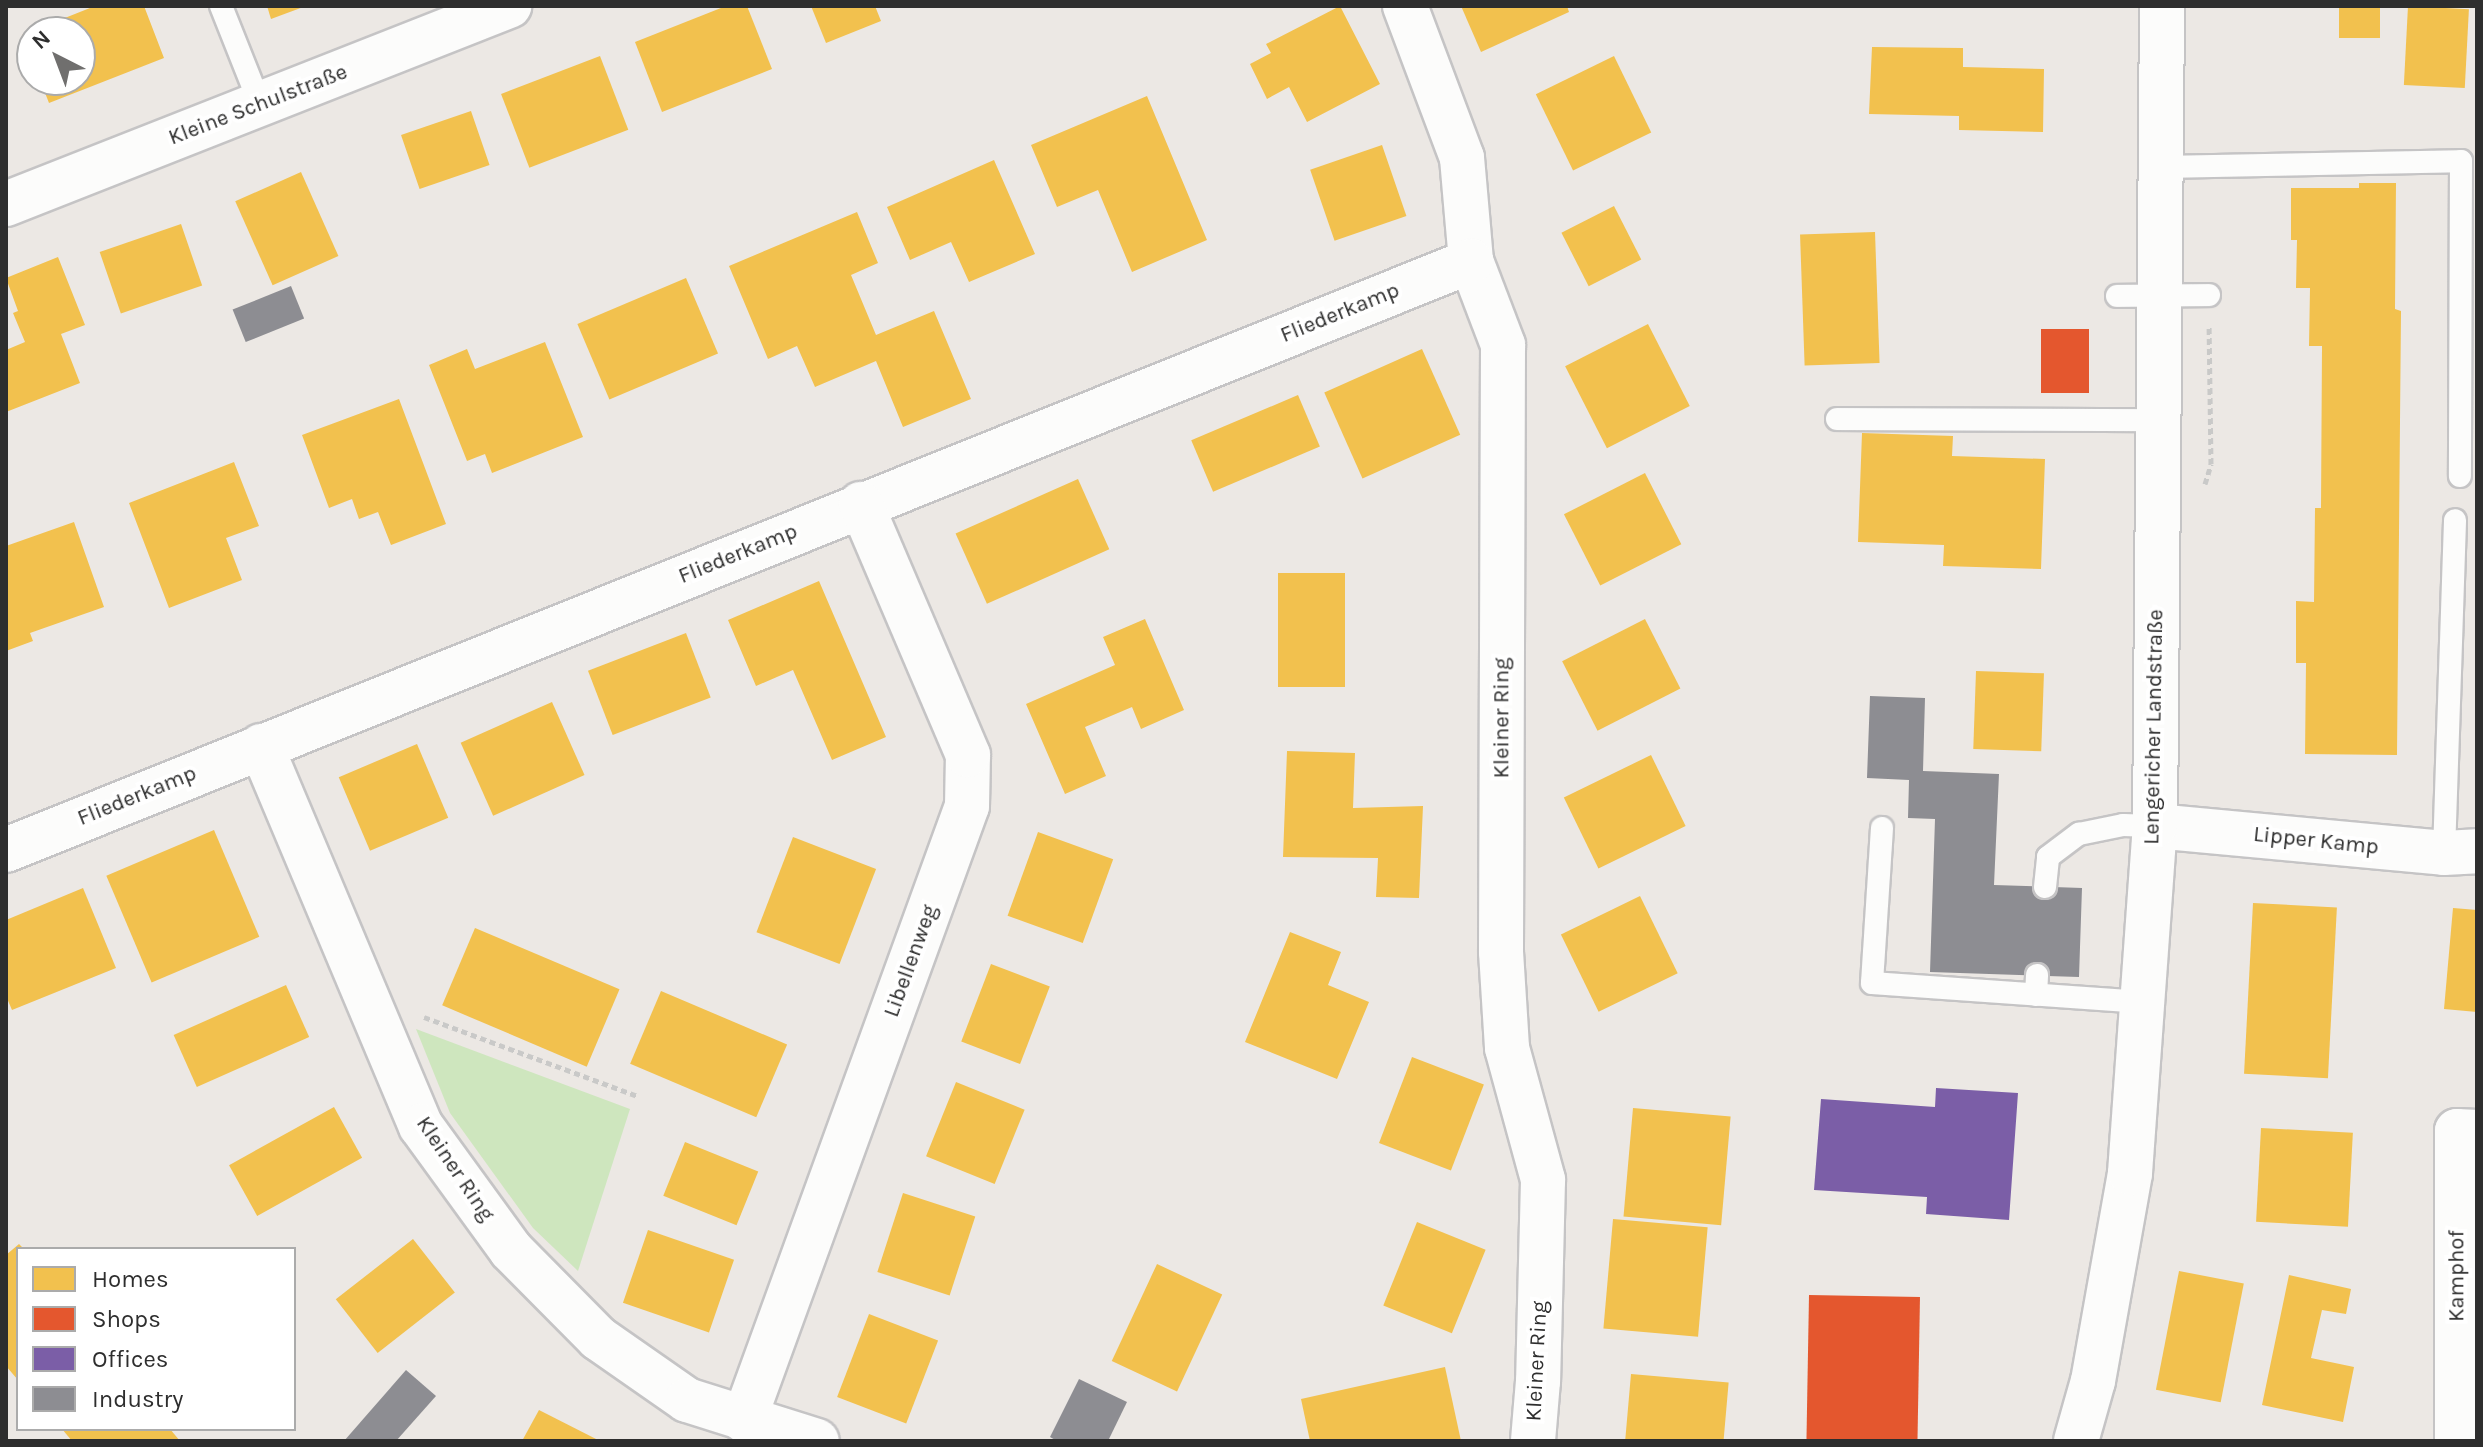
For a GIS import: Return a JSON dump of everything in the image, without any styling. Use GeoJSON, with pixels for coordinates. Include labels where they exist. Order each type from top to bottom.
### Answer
{"type":"FeatureCollection","features":[{"type":"Feature","properties":{"kind":"street","name":"Kleine Schulstraße"},"geometry":{"type":"LineString","coordinates":[[6,204],[509,6]]}},
{"type":"Feature","properties":{"kind":"street","name":"Kleiner Ring"},"geometry":{"type":"LineString","coordinates":[[1405,6],[1462,158],[1471,261],[1503,345],[1501,952],[1507,1048],[1543,1180],[1538,1381],[1533,1441]]}},
{"type":"Feature","properties":{"kind":"street","name":"Lengericher Landstraße"},"geometry":{"type":"LineString","coordinates":[[2076,1441],[2093,1381],[2130,1173],[2155,826],[2158,420],[2138,296],[2160,167],[2162,6]]}},
{"type":"Feature","properties":{"kind":"street","name":"Fliederkamp"},"geometry":{"type":"LineString","coordinates":[[6,850],[1471,261]]}},
{"type":"Feature","properties":{"kind":"street","name":"Libellenweg"},"geometry":{"type":"LineString","coordinates":[[744,1420],[967,806],[968,755],[861,504]]}},
{"type":"Feature","properties":{"kind":"street","name":"Kleiner Ring"},"geometry":{"type":"LineString","coordinates":[[261,746],[421,1126],[511,1250],[598,1338],[687,1400],[817,1441]]}},
{"type":"Feature","properties":{"kind":"street","name":"Lipper Kamp"},"geometry":{"type":"LineString","coordinates":[[2155,826],[2461,852]]}},
{"type":"Feature","properties":{"kind":"street","name":"Kamphof"},"geometry":{"type":"LineString","coordinates":[[2457,1441],[2457,1131],[2477,1132]]}},
{"type":"Feature","properties":{"kind":"lane"},"geometry":{"type":"LineString","coordinates":[[221,6],[260,104]]}},
{"type":"Feature","properties":{"kind":"lane"},"geometry":{"type":"LineString","coordinates":[[2160,167],[2461,161],[2460,476]]}},
{"type":"Feature","properties":{"kind":"lane"},"geometry":{"type":"LineString","coordinates":[[2138,296],[2209,295]]}},
{"type":"Feature","properties":{"kind":"lane"},"geometry":{"type":"LineString","coordinates":[[1837,419],[2158,420]]}},
{"type":"Feature","properties":{"kind":"lane"},"geometry":{"type":"LineString","coordinates":[[2455,520],[2461,852]]}},
{"type":"Feature","properties":{"kind":"lane"},"geometry":{"type":"LineString","coordinates":[[2045,887],[2048,857],[2079,834],[2123,825],[2155,826]]}},
{"type":"Feature","properties":{"kind":"lane"},"geometry":{"type":"LineString","coordinates":[[1882,828],[1872,983],[2037,985],[2142,1002]]}},
{"type":"Feature","properties":{"kind":"path"},"geometry":{"type":"LineString","coordinates":[[367,996],[638,1096]]}},
{"type":"Feature","properties":{"kind":"green space"},"geometry":{"type":"Polygon","coordinates":[[[416,1029],[630,1109],[578,1271],[533,1228],[450,1113],[416,1029]]]}},
{"type":"Feature","properties":{"kind":"building: Homes"},"geometry":{"type":"Polygon","coordinates":[[[95,6],[144,6],[164,58],[96,85],[96,16],[70,16],[95,6]]]}},
{"type":"Feature","properties":{"kind":"building: Homes"},"geometry":{"type":"Polygon","coordinates":[[[267,6],[306,6],[271,19],[267,6]]]}},
{"type":"Feature","properties":{"kind":"building: Homes"},"geometry":{"type":"Polygon","coordinates":[[[726,6],[747,6],[772,69],[662,112],[635,42],[726,6]]]}},
{"type":"Feature","properties":{"kind":"building: Homes"},"geometry":{"type":"Polygon","coordinates":[[[811,6],[875,6],[881,21],[826,43],[811,6]]]}},
{"type":"Feature","properties":{"kind":"building: Homes"},"geometry":{"type":"Polygon","coordinates":[[[1340,6],[1380,84],[1307,122],[1289,87],[1267,99],[1250,64],[1271,53],[1266,44],[1340,6]]]}},
{"type":"Feature","properties":{"kind":"building: Homes"},"geometry":{"type":"Polygon","coordinates":[[[1461,6],[1567,6],[1569,12],[1481,52],[1461,6]]]}},
{"type":"Feature","properties":{"kind":"building: Homes"},"geometry":{"type":"Polygon","coordinates":[[[2339,6],[2380,6],[2380,38],[2339,38],[2339,6]]]}},
{"type":"Feature","properties":{"kind":"building: Homes"},"geometry":{"type":"Polygon","coordinates":[[[2408,6],[2469,9],[2465,88],[2404,85],[2408,6]]]}},
{"type":"Feature","properties":{"kind":"building: Homes"},"geometry":{"type":"Polygon","coordinates":[[[1872,47],[1963,48],[1963,67],[2044,69],[2043,132],[1959,130],[1959,116],[1869,114],[1872,47]]]}},
{"type":"Feature","properties":{"kind":"building: Homes"},"geometry":{"type":"Polygon","coordinates":[[[600,56],[628,130],[529,168],[501,94],[600,56]]]}},
{"type":"Feature","properties":{"kind":"building: Homes"},"geometry":{"type":"Polygon","coordinates":[[[1614,56],[1651,132],[1573,171],[1536,94],[1614,56]]]}},
{"type":"Feature","properties":{"kind":"building: Homes"},"geometry":{"type":"Polygon","coordinates":[[[46,96],[67,96],[49,103],[46,96]]]}},
{"type":"Feature","properties":{"kind":"building: Homes"},"geometry":{"type":"Polygon","coordinates":[[[1147,96],[1207,240],[1132,272],[1098,190],[1057,207],[1031,145],[1147,96]]]}},
{"type":"Feature","properties":{"kind":"building: Homes"},"geometry":{"type":"Polygon","coordinates":[[[471,111],[490,165],[420,189],[401,135],[471,111]]]}},
{"type":"Feature","properties":{"kind":"building: Homes"},"geometry":{"type":"Polygon","coordinates":[[[1382,145],[1406,216],[1335,241],[1310,170],[1382,145]]]}},
{"type":"Feature","properties":{"kind":"building: Homes"},"geometry":{"type":"Polygon","coordinates":[[[994,160],[1035,254],[969,282],[951,242],[910,260],[887,207],[994,160]]]}},
{"type":"Feature","properties":{"kind":"building: Homes"},"geometry":{"type":"Polygon","coordinates":[[[301,172],[338,256],[273,285],[235,201],[301,172]]]}},
{"type":"Feature","properties":{"kind":"building: Homes"},"geometry":{"type":"Polygon","coordinates":[[[2359,183],[2396,183],[2395,309],[2401,311],[2397,755],[2305,754],[2306,663],[2296,663],[2296,601],[2314,602],[2315,508],[2321,508],[2322,346],[2309,346],[2310,288],[2296,288],[2297,240],[2291,240],[2291,188],[2359,188],[2359,183]]]}},
{"type":"Feature","properties":{"kind":"building: Homes"},"geometry":{"type":"Polygon","coordinates":[[[1614,206],[1641,259],[1589,286],[1561,233],[1614,206]]]}},
{"type":"Feature","properties":{"kind":"building: Homes"},"geometry":{"type":"Polygon","coordinates":[[[857,212],[878,263],[851,275],[876,335],[934,311],[971,399],[903,427],[876,361],[815,387],[797,346],[768,359],[729,266],[857,212]]]}},
{"type":"Feature","properties":{"kind":"building: Homes"},"geometry":{"type":"Polygon","coordinates":[[[181,224],[202,285],[121,313],[100,252],[181,224]]]}},
{"type":"Feature","properties":{"kind":"building: Homes"},"geometry":{"type":"Polygon","coordinates":[[[1875,232],[1880,363],[1805,366],[1800,235],[1875,232]]]}},
{"type":"Feature","properties":{"kind":"building: Homes"},"geometry":{"type":"Polygon","coordinates":[[[58,257],[85,325],[61,334],[80,383],[6,412],[6,350],[25,342],[13,313],[18,311],[6,278],[58,257]]]}},
{"type":"Feature","properties":{"kind":"building: Homes"},"geometry":{"type":"Polygon","coordinates":[[[686,278],[718,353],[609,400],[577,324],[686,278]]]}},
{"type":"Feature","properties":{"kind":"building: Homes"},"geometry":{"type":"Polygon","coordinates":[[[1648,324],[1690,406],[1607,448],[1565,366],[1648,324]]]}},
{"type":"Feature","properties":{"kind":"building: Homes"},"geometry":{"type":"Polygon","coordinates":[[[545,342],[583,437],[492,473],[485,454],[467,461],[429,365],[467,349],[475,369],[545,342]]]}},
{"type":"Feature","properties":{"kind":"building: Homes"},"geometry":{"type":"Polygon","coordinates":[[[1422,349],[1460,435],[1362,478],[1324,393],[1422,349]]]}},
{"type":"Feature","properties":{"kind":"building: Homes"},"geometry":{"type":"Polygon","coordinates":[[[1298,395],[1320,447],[1213,492],[1191,440],[1298,395]]]}},
{"type":"Feature","properties":{"kind":"building: Homes"},"geometry":{"type":"Polygon","coordinates":[[[399,399],[446,524],[391,545],[378,512],[359,519],[352,499],[329,508],[302,435],[399,399]]]}},
{"type":"Feature","properties":{"kind":"building: Homes"},"geometry":{"type":"Polygon","coordinates":[[[1862,433],[1953,436],[1952,456],[2045,459],[2041,569],[1943,566],[1944,545],[1858,542],[1862,433]]]}},
{"type":"Feature","properties":{"kind":"building: Homes"},"geometry":{"type":"Polygon","coordinates":[[[234,462],[259,526],[226,538],[242,580],[169,608],[129,503],[234,462]]]}},
{"type":"Feature","properties":{"kind":"building: Homes"},"geometry":{"type":"Polygon","coordinates":[[[1645,473],[1681,544],[1600,586],[1564,514],[1645,473]]]}},
{"type":"Feature","properties":{"kind":"building: Homes"},"geometry":{"type":"Polygon","coordinates":[[[1078,479],[1109,549],[987,604],[956,534],[1078,479]]]}},
{"type":"Feature","properties":{"kind":"building: Homes"},"geometry":{"type":"Polygon","coordinates":[[[74,522],[104,607],[30,633],[33,641],[6,651],[6,546],[74,522]]]}},
{"type":"Feature","properties":{"kind":"building: Homes"},"geometry":{"type":"Polygon","coordinates":[[[1278,573],[1345,573],[1345,687],[1278,687],[1278,573]]]}},
{"type":"Feature","properties":{"kind":"building: Homes"},"geometry":{"type":"Polygon","coordinates":[[[819,581],[886,737],[832,760],[793,670],[756,686],[728,620],[819,581]]]}},
{"type":"Feature","properties":{"kind":"building: Homes"},"geometry":{"type":"Polygon","coordinates":[[[1145,619],[1184,710],[1141,729],[1132,707],[1085,727],[1106,776],[1065,794],[1026,704],[1115,665],[1103,637],[1145,619]]]}},
{"type":"Feature","properties":{"kind":"building: Homes"},"geometry":{"type":"Polygon","coordinates":[[[1645,619],[1680,688],[1598,731],[1562,661],[1645,619]]]}},
{"type":"Feature","properties":{"kind":"building: Homes"},"geometry":{"type":"Polygon","coordinates":[[[686,633],[711,697],[613,735],[588,671],[686,633]]]}},
{"type":"Feature","properties":{"kind":"building: Homes"},"geometry":{"type":"Polygon","coordinates":[[[1976,671],[2044,673],[2041,751],[1973,749],[1976,671]]]}},
{"type":"Feature","properties":{"kind":"building: Homes"},"geometry":{"type":"Polygon","coordinates":[[[552,702],[585,775],[493,816],[461,743],[552,702]]]}},
{"type":"Feature","properties":{"kind":"building: Homes"},"geometry":{"type":"Polygon","coordinates":[[[417,744],[448,818],[370,851],[339,777],[417,744]]]}},
{"type":"Feature","properties":{"kind":"building: Homes"},"geometry":{"type":"Polygon","coordinates":[[[1287,751],[1355,753],[1353,808],[1423,806],[1419,898],[1376,897],[1378,858],[1283,857],[1287,751]]]}},
{"type":"Feature","properties":{"kind":"building: Homes"},"geometry":{"type":"Polygon","coordinates":[[[1651,755],[1686,826],[1598,869],[1564,798],[1651,755]]]}},
{"type":"Feature","properties":{"kind":"building: Homes"},"geometry":{"type":"Polygon","coordinates":[[[214,830],[259,937],[152,982],[106,876],[214,830]]]}},
{"type":"Feature","properties":{"kind":"building: Homes"},"geometry":{"type":"Polygon","coordinates":[[[1038,832],[1113,859],[1083,943],[1008,916],[1038,832]]]}},
{"type":"Feature","properties":{"kind":"building: Homes"},"geometry":{"type":"Polygon","coordinates":[[[793,837],[876,869],[840,964],[756,932],[793,837]]]}},
{"type":"Feature","properties":{"kind":"building: Homes"},"geometry":{"type":"Polygon","coordinates":[[[83,888],[116,968],[12,1010],[6,996],[6,920],[83,888]]]}},
{"type":"Feature","properties":{"kind":"building: Homes"},"geometry":{"type":"Polygon","coordinates":[[[1640,896],[1678,973],[1599,1012],[1561,935],[1640,896]]]}},
{"type":"Feature","properties":{"kind":"building: Homes"},"geometry":{"type":"Polygon","coordinates":[[[2253,903],[2337,907],[2328,1078],[2244,1074],[2253,903]]]}},
{"type":"Feature","properties":{"kind":"building: Homes"},"geometry":{"type":"Polygon","coordinates":[[[2453,908],[2477,910],[2477,1012],[2444,1009],[2453,908]]]}},
{"type":"Feature","properties":{"kind":"building: Homes"},"geometry":{"type":"Polygon","coordinates":[[[475,928],[620,989],[587,1067],[442,1005],[475,928]]]}},
{"type":"Feature","properties":{"kind":"building: Homes"},"geometry":{"type":"Polygon","coordinates":[[[1290,932],[1341,952],[1328,985],[1369,1002],[1337,1079],[1245,1042],[1290,932]]]}},
{"type":"Feature","properties":{"kind":"building: Homes"},"geometry":{"type":"Polygon","coordinates":[[[991,964],[1050,987],[1020,1064],[961,1041],[991,964]]]}},
{"type":"Feature","properties":{"kind":"building: Homes"},"geometry":{"type":"Polygon","coordinates":[[[286,985],[309,1037],[197,1087],[174,1035],[286,985]]]}},
{"type":"Feature","properties":{"kind":"building: Homes"},"geometry":{"type":"Polygon","coordinates":[[[661,991],[787,1045],[756,1117],[630,1064],[661,991]]]}},
{"type":"Feature","properties":{"kind":"building: Homes"},"geometry":{"type":"Polygon","coordinates":[[[1412,1057],[1484,1085],[1451,1170],[1379,1143],[1412,1057]]]}},
{"type":"Feature","properties":{"kind":"building: Homes"},"geometry":{"type":"Polygon","coordinates":[[[956,1082],[1025,1110],[995,1184],[926,1156],[956,1082]]]}},
{"type":"Feature","properties":{"kind":"building: Homes"},"geometry":{"type":"Polygon","coordinates":[[[334,1107],[362,1158],[257,1216],[229,1165],[334,1107]]]}},
{"type":"Feature","properties":{"kind":"building: Homes"},"geometry":{"type":"Polygon","coordinates":[[[1633,1108],[1731,1117],[1721,1225],[1624,1217],[1633,1108]]]}},
{"type":"Feature","properties":{"kind":"building: Homes"},"geometry":{"type":"Polygon","coordinates":[[[2261,1128],[2353,1133],[2348,1227],[2256,1222],[2261,1128]]]}},
{"type":"Feature","properties":{"kind":"building: Homes"},"geometry":{"type":"Polygon","coordinates":[[[685,1142],[758,1172],[737,1225],[663,1196],[685,1142]]]}},
{"type":"Feature","properties":{"kind":"building: Homes"},"geometry":{"type":"Polygon","coordinates":[[[903,1193],[975,1216],[950,1295],[877,1272],[903,1193]]]}},
{"type":"Feature","properties":{"kind":"building: Homes"},"geometry":{"type":"Polygon","coordinates":[[[1613,1219],[1708,1227],[1698,1337],[1603,1329],[1613,1219]]]}},
{"type":"Feature","properties":{"kind":"building: Homes"},"geometry":{"type":"Polygon","coordinates":[[[1417,1222],[1486,1250],[1452,1333],[1383,1305],[1417,1222]]]}},
{"type":"Feature","properties":{"kind":"building: Homes"},"geometry":{"type":"Polygon","coordinates":[[[648,1230],[734,1260],[709,1332],[623,1303],[648,1230]]]}},
{"type":"Feature","properties":{"kind":"building: Homes"},"geometry":{"type":"Polygon","coordinates":[[[413,1239],[455,1293],[378,1353],[336,1299],[413,1239]]]}},
{"type":"Feature","properties":{"kind":"building: Homes"},"geometry":{"type":"Polygon","coordinates":[[[19,1244],[22,1247],[16,1247],[16,1378],[6,1366],[6,1255],[19,1244]]]}},
{"type":"Feature","properties":{"kind":"building: Homes"},"geometry":{"type":"Polygon","coordinates":[[[1157,1264],[1222,1294],[1177,1391],[1112,1361],[1157,1264]]]}},
{"type":"Feature","properties":{"kind":"building: Homes"},"geometry":{"type":"Polygon","coordinates":[[[2179,1271],[2244,1284],[2221,1402],[2156,1390],[2179,1271]]]}},
{"type":"Feature","properties":{"kind":"building: Homes"},"geometry":{"type":"Polygon","coordinates":[[[2289,1275],[2351,1289],[2346,1314],[2322,1310],[2311,1358],[2354,1367],[2343,1422],[2262,1405],[2289,1275]]]}},
{"type":"Feature","properties":{"kind":"building: Homes"},"geometry":{"type":"Polygon","coordinates":[[[869,1314],[938,1341],[906,1424],[837,1397],[869,1314]]]}},
{"type":"Feature","properties":{"kind":"building: Homes"},"geometry":{"type":"Polygon","coordinates":[[[1445,1367],[1461,1441],[1310,1441],[1301,1399],[1445,1367]]]}},
{"type":"Feature","properties":{"kind":"building: Homes"},"geometry":{"type":"Polygon","coordinates":[[[1631,1374],[1729,1383],[1724,1441],[1625,1441],[1631,1374]]]}},
{"type":"Feature","properties":{"kind":"building: Homes"},"geometry":{"type":"Polygon","coordinates":[[[539,1410],[600,1441],[522,1441],[539,1410]]]}},
{"type":"Feature","properties":{"kind":"building: Homes"},"geometry":{"type":"Polygon","coordinates":[[[64,1431],[172,1431],[180,1441],[72,1441],[64,1431]]]}},
{"type":"Feature","properties":{"kind":"building: Shops"},"geometry":{"type":"Polygon","coordinates":[[[2041,329],[2089,329],[2089,393],[2041,393],[2041,329]]]}},
{"type":"Feature","properties":{"kind":"building: Shops"},"geometry":{"type":"Polygon","coordinates":[[[1809,1295],[1920,1297],[1917,1441],[1806,1441],[1809,1295]]]}},
{"type":"Feature","properties":{"kind":"building: Offices"},"geometry":{"type":"Polygon","coordinates":[[[1936,1088],[2018,1093],[2009,1220],[1926,1214],[1927,1197],[1814,1190],[1821,1099],[1935,1107],[1936,1088]]]}},
{"type":"Feature","properties":{"kind":"building: Industry"},"geometry":{"type":"Polygon","coordinates":[[[291,286],[304,318],[246,342],[233,310],[291,286]]]}},
{"type":"Feature","properties":{"kind":"building: Industry"},"geometry":{"type":"Polygon","coordinates":[[[1870,696],[1925,698],[1923,771],[1999,774],[1994,885],[2082,888],[2079,977],[1930,972],[1935,819],[1908,818],[1909,780],[1867,778],[1870,696]]]}},
{"type":"Feature","properties":{"kind":"building: Industry"},"geometry":{"type":"Polygon","coordinates":[[[406,1370],[436,1396],[396,1441],[344,1441],[406,1370]]]}},
{"type":"Feature","properties":{"kind":"building: Industry"},"geometry":{"type":"Polygon","coordinates":[[[1079,1379],[1127,1402],[1108,1441],[1057,1441],[1050,1437],[1079,1379]]]}}]}
